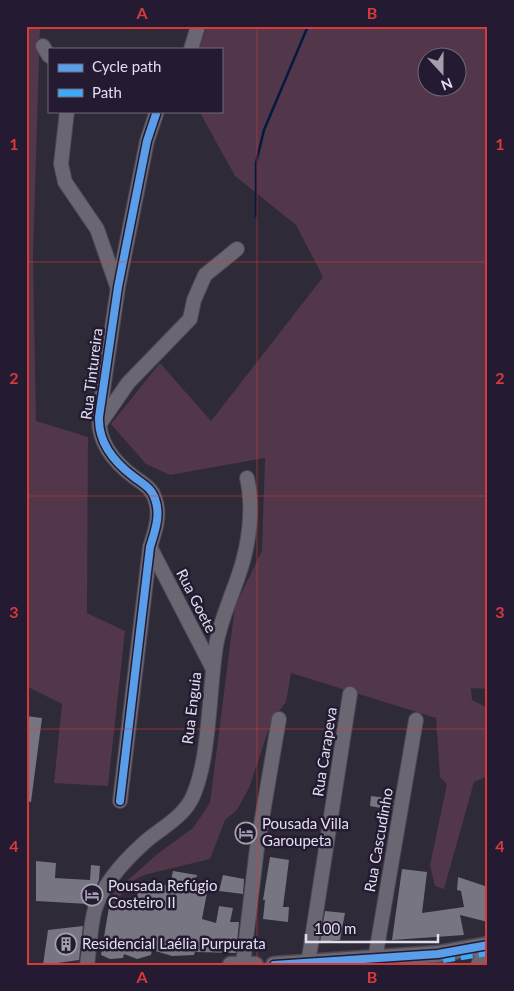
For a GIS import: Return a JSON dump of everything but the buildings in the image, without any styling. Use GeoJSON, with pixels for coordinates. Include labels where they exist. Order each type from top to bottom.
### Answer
{"type":"FeatureCollection","features":[{"type":"Feature","properties":{"kind":"main road"},"geometry":{"type":"LineString","coordinates":[[274,965],[375,962],[488,946]]}},
{"type":"Feature","properties":{"kind":"street"},"geometry":{"type":"LineString","coordinates":[[191,48],[198,26]]}},
{"type":"Feature","properties":{"kind":"street"},"geometry":{"type":"LineString","coordinates":[[67,112],[61,164],[65,182],[96,229],[118,287]]}},
{"type":"Feature","properties":{"kind":"street","name":"Rua Tintureira"},"geometry":{"type":"LineString","coordinates":[[120,801],[150,547],[157,526],[155,497],[148,487],[115,461],[106,449],[99,425],[118,287],[147,141],[157,112]]}},
{"type":"Feature","properties":{"kind":"street"},"geometry":{"type":"LineString","coordinates":[[99,425],[128,383],[190,319],[196,293],[205,275],[237,249]]}},
{"type":"Feature","properties":{"kind":"street","name":"Rua Enguia"},"geometry":{"type":"LineString","coordinates":[[87,965],[95,908],[114,876],[144,843],[178,817],[194,795],[204,748],[219,629],[244,556],[251,494],[247,478]]}},
{"type":"Feature","properties":{"kind":"street","name":"Rua Goete"},"geometry":{"type":"LineString","coordinates":[[150,547],[213,669]]}},
{"type":"Feature","properties":{"kind":"street","name":"Rua Carapeva"},"geometry":{"type":"LineString","coordinates":[[308,964],[350,694]]}},
{"type":"Feature","properties":{"kind":"street"},"geometry":{"type":"LineString","coordinates":[[243,964],[257,848],[279,719]]}},
{"type":"Feature","properties":{"kind":"street","name":"Rua Cascudinho"},"geometry":{"type":"LineString","coordinates":[[375,962],[416,720]]}},
{"type":"Feature","properties":{"kind":"street"},"geometry":{"type":"LineString","coordinates":[[478,965],[488,946]]}},
{"type":"Feature","properties":{"kind":"shaded area"},"geometry":{"type":"Polygon","coordinates":[[[26,26],[40,26],[33,256],[36,421],[88,437],[87,613],[125,631],[108,786],[54,783],[62,704],[26,686],[26,26]]]}},
{"type":"Feature","properties":{"kind":"shaded area"},"geometry":{"type":"Polygon","coordinates":[[[207,26],[488,26],[488,689],[471,688],[472,700],[488,708],[488,776],[474,782],[444,889],[435,886],[430,865],[447,784],[440,777],[436,718],[291,673],[286,702],[271,722],[249,788],[237,810],[225,820],[210,859],[144,875],[134,880],[113,905],[106,905],[107,899],[156,855],[193,828],[210,803],[235,606],[262,551],[265,458],[170,475],[146,464],[111,424],[160,363],[211,421],[323,277],[296,225],[235,176],[200,112],[222,112],[222,48],[199,48],[207,26]]]}},
{"type":"Feature","properties":{"kind":"waterway"},"geometry":{"type":"LineString","coordinates":[[256,216],[256,163],[264,130],[308,26]]}},
{"type":"Feature","properties":{"kind":"marked path"},"geometry":{"type":"LineString","coordinates":[[443,960],[488,953]]}},
{"type":"Feature","properties":{"kind":"cycle path"},"geometry":{"type":"LineString","coordinates":[[120,801],[150,547],[157,523],[157,505],[152,492],[120,465],[109,451],[101,435],[99,417],[118,287],[147,141],[157,112]]}},
{"type":"Feature","properties":{"kind":"cycle path"},"geometry":{"type":"LineString","coordinates":[[274,965],[438,954],[488,945]]}},
{"type":"Feature","properties":{"kind":"place","name":"Pousada Villa Garoupeta"},"geometry":{"type":"Point","coordinates":[246,833]}},
{"type":"Feature","properties":{"kind":"place","name":"Pousada Refúgio Costeiro II"},"geometry":{"type":"Point","coordinates":[92,895]}},
{"type":"Feature","properties":{"kind":"place","name":"Residencial Laélia Purpurata"},"geometry":{"type":"Point","coordinates":[66,944]}}]}
